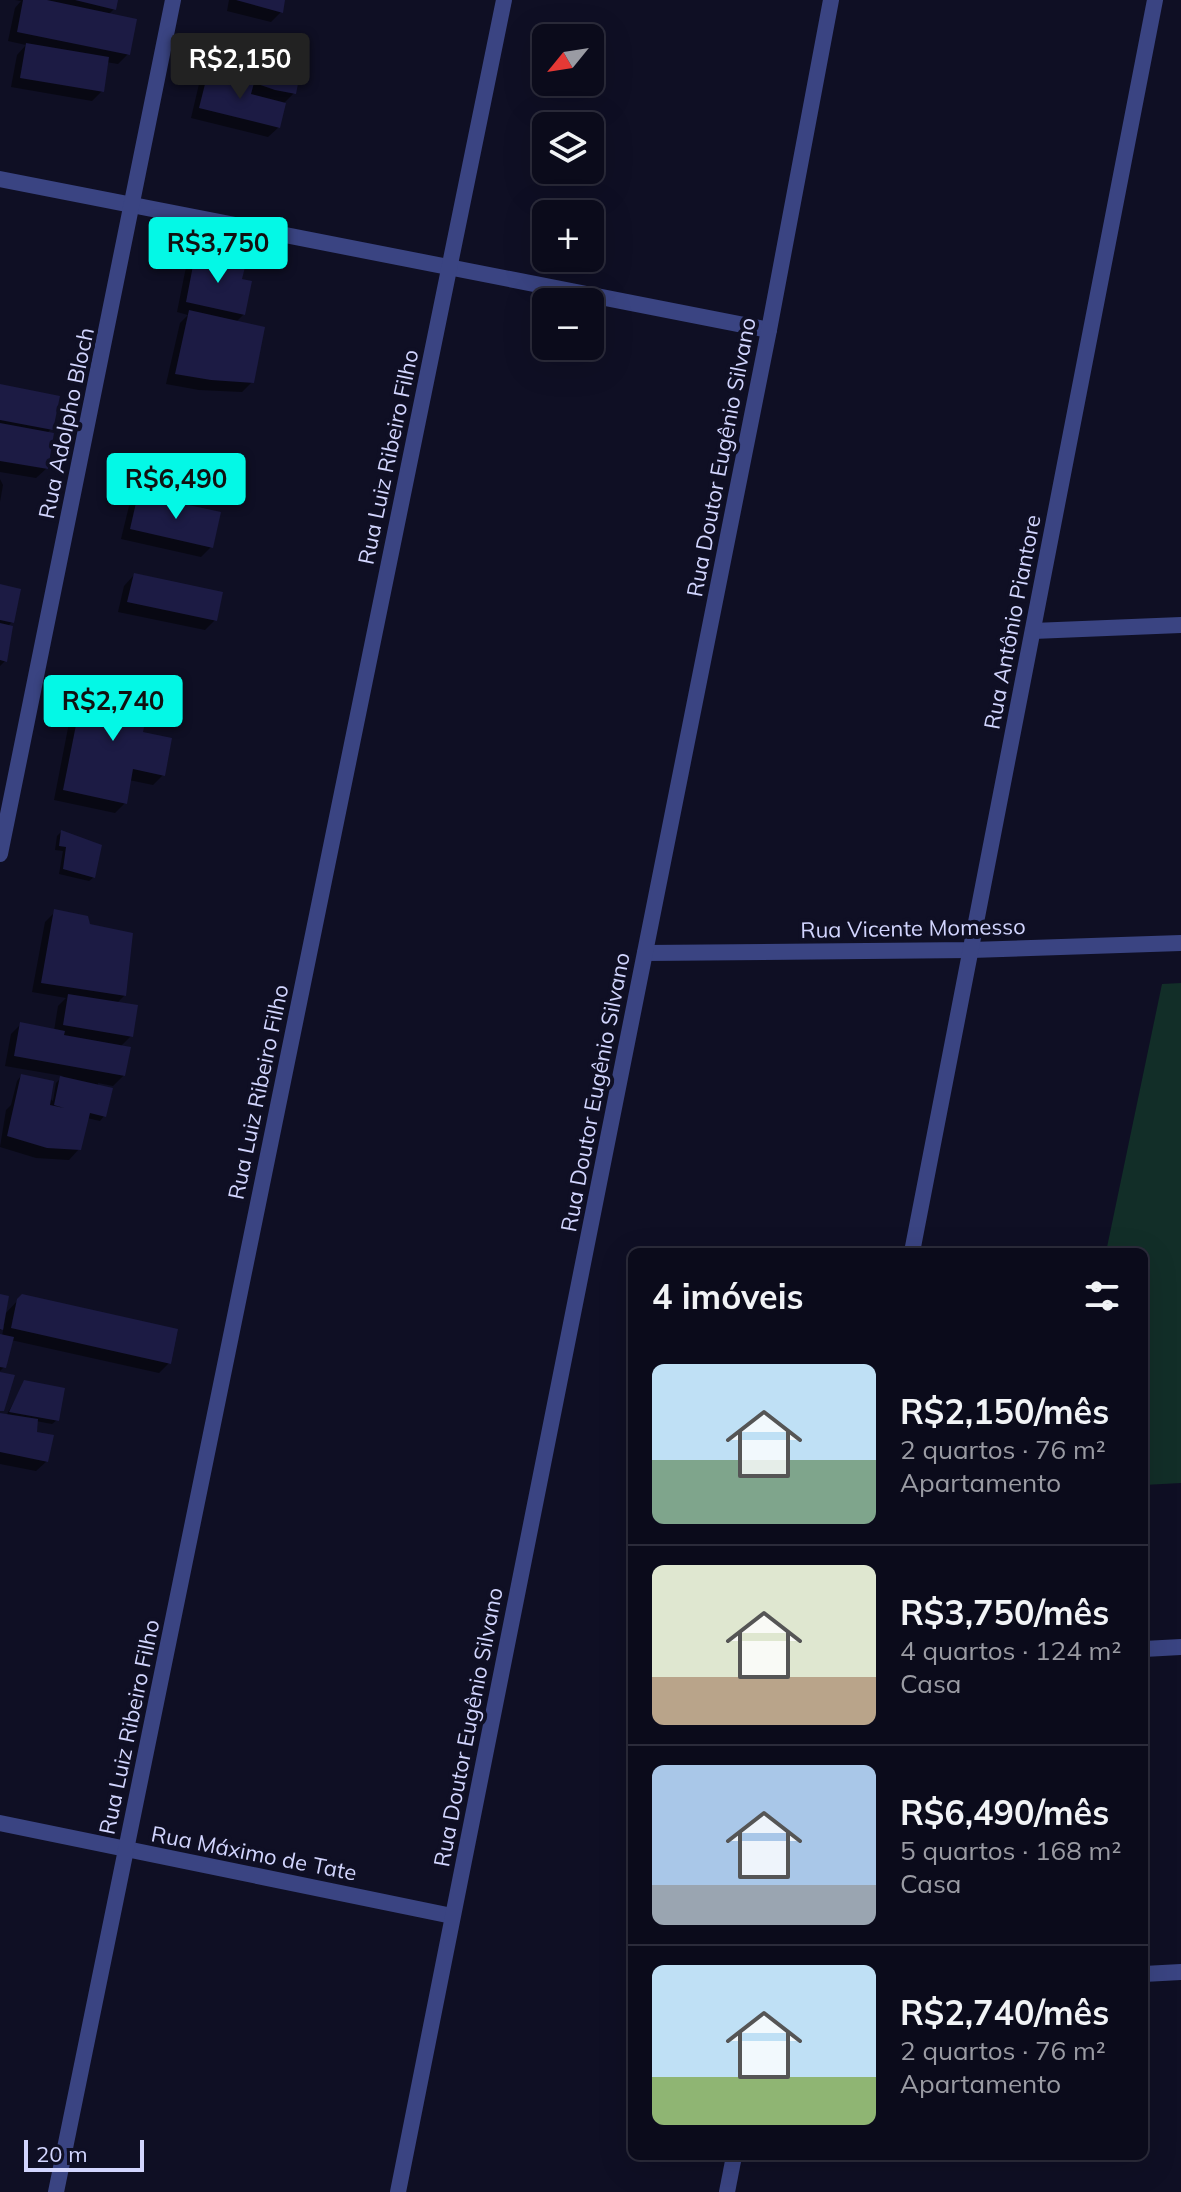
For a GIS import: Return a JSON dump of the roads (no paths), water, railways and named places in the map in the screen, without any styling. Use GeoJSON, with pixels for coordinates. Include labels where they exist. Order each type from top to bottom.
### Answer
{"type":"FeatureCollection","features":[{"type":"Feature","properties":{"kind":"street","name":"Rua Adolpho Bloch"},"geometry":{"type":"LineString","coordinates":[[0,854],[173,0]]}},
{"type":"Feature","properties":{"kind":"street","name":"Rua Luiz Ribeiro Filho"},"geometry":{"type":"LineString","coordinates":[[56,2192],[504,0]]}},
{"type":"Feature","properties":{"kind":"street","name":"Rua Doutor Eugênio Silvano"},"geometry":{"type":"LineString","coordinates":[[398,2192],[769,330],[831,0]]}},
{"type":"Feature","properties":{"kind":"street","name":"Rua Antônio Piantore"},"geometry":{"type":"LineString","coordinates":[[913,1248],[1155,0]]}},
{"type":"Feature","properties":{"kind":"street"},"geometry":{"type":"LineString","coordinates":[[0,179],[769,330]]}},
{"type":"Feature","properties":{"kind":"street"},"geometry":{"type":"LineString","coordinates":[[1033,631],[1181,625]]}},
{"type":"Feature","properties":{"kind":"street","name":"Rua Vicente Momesso"},"geometry":{"type":"LineString","coordinates":[[645,953],[971,950],[1181,943]]}},
{"type":"Feature","properties":{"kind":"street"},"geometry":{"type":"LineString","coordinates":[[1148,1649],[1181,1647]]}},
{"type":"Feature","properties":{"kind":"street","name":"Rua Máximo de Tate"},"geometry":{"type":"LineString","coordinates":[[0,1823],[452,1916]]}},
{"type":"Feature","properties":{"kind":"street"},"geometry":{"type":"LineString","coordinates":[[1148,1974],[1181,1972]]}},
{"type":"Feature","properties":{"kind":"street"},"geometry":{"type":"LineString","coordinates":[[727,2192],[733,2160]]}}]}
